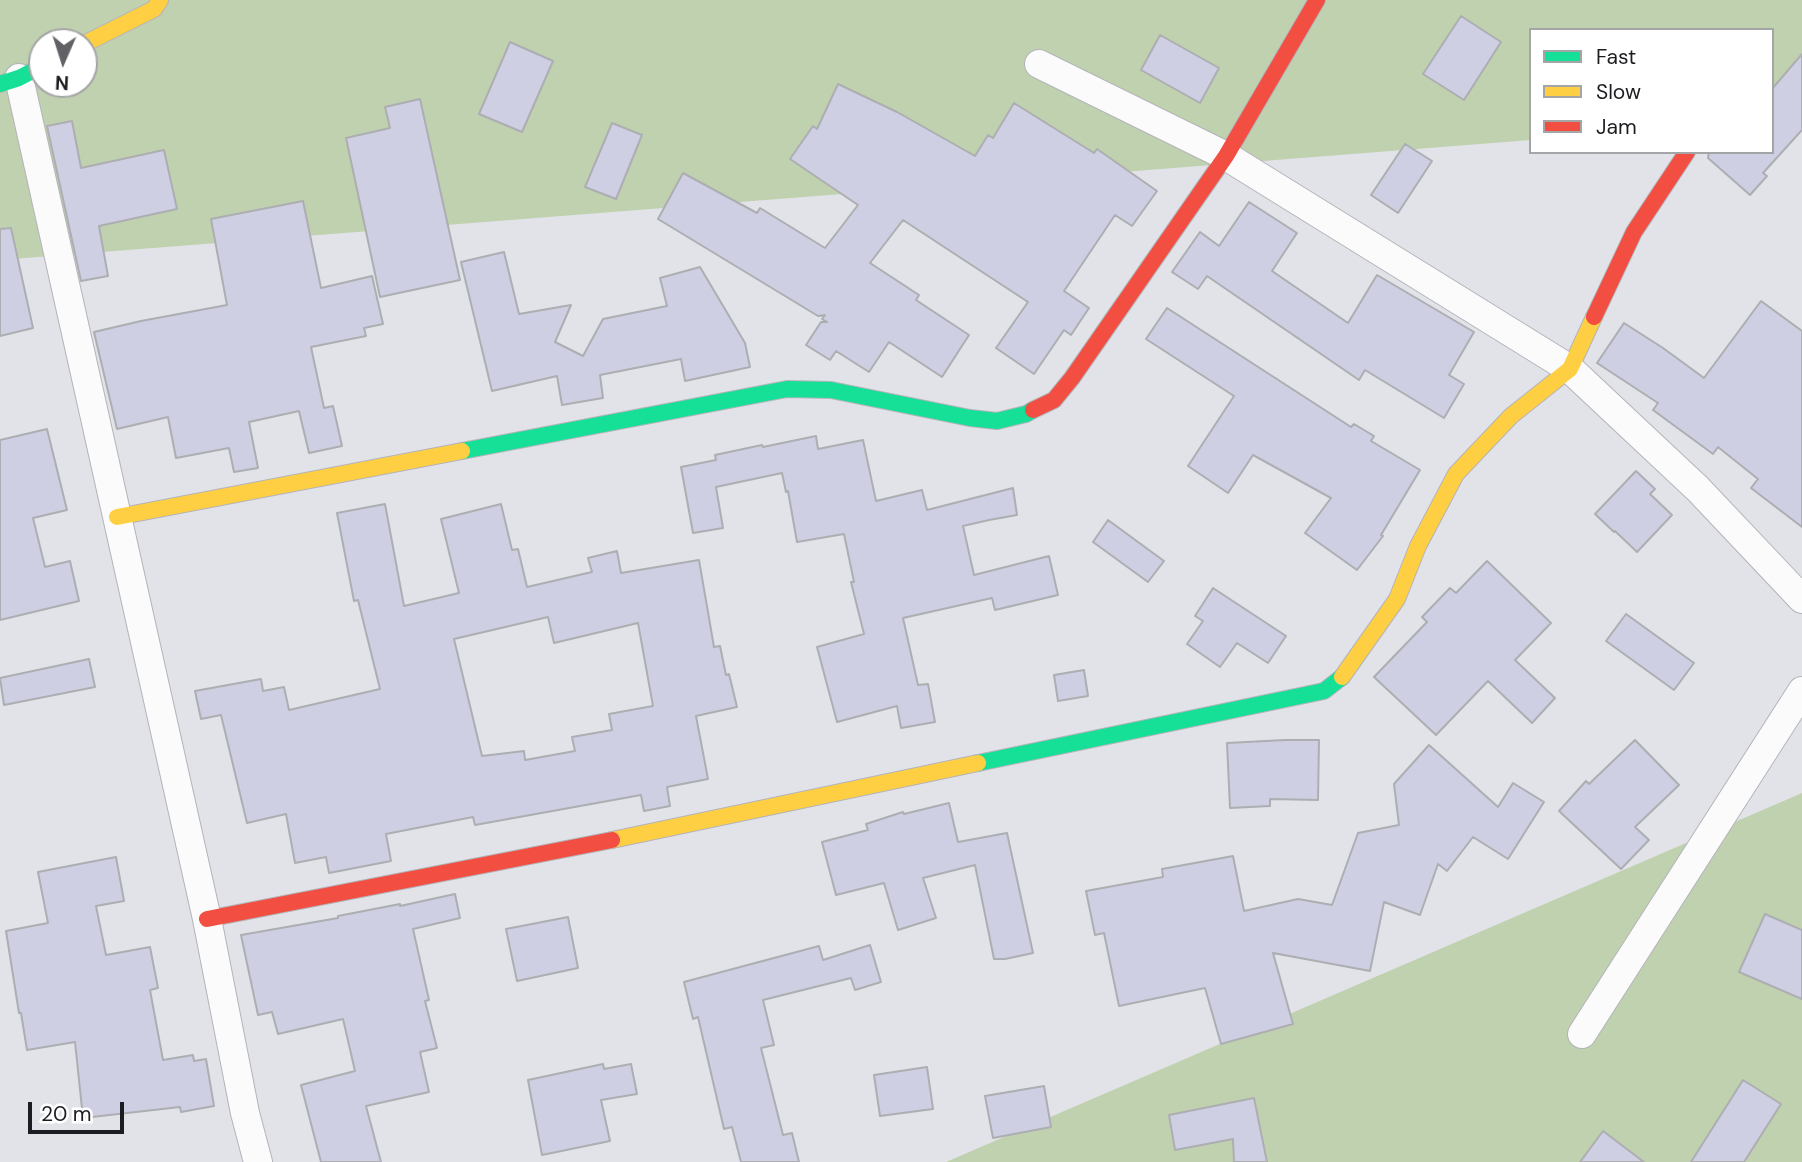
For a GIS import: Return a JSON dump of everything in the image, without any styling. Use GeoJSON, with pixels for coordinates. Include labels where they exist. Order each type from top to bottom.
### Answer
{"type":"FeatureCollection","features":[{"type":"Feature","properties":{"kind":"street"},"geometry":{"type":"LineString","coordinates":[[98,37],[154,9],[160,0]]}},
{"type":"Feature","properties":{"kind":"street"},"geometry":{"type":"LineString","coordinates":[[117,517],[787,389],[831,390],[997,421],[1026,414],[1054,400],[1072,378],[1226,156],[1317,0]]}},
{"type":"Feature","properties":{"kind":"street"},"geometry":{"type":"LineString","coordinates":[[1039,64],[1226,156],[1570,369],[1698,489],[1802,599]]}},
{"type":"Feature","properties":{"kind":"street"},"geometry":{"type":"LineString","coordinates":[[20,76],[207,919],[245,1113],[258,1162]]}},
{"type":"Feature","properties":{"kind":"street"},"geometry":{"type":"LineString","coordinates":[[207,919],[598,844],[1324,691],[1345,675],[1397,599],[1423,535],[1456,474],[1511,416],[1570,369],[1634,232],[1685,154]]}},
{"type":"Feature","properties":{"kind":"street"},"geometry":{"type":"LineString","coordinates":[[1582,1034],[1802,691]]}},
{"type":"Feature","properties":{"kind":"green space"},"geometry":{"type":"Polygon","coordinates":[[[0,0],[1802,0],[1802,119],[1774,121],[1774,28],[1529,28],[1529,140],[0,260],[0,0]]]}},
{"type":"Feature","properties":{"kind":"green space"},"geometry":{"type":"Polygon","coordinates":[[[1802,793],[1802,1162],[946,1162],[1802,793]]]}},
{"type":"Feature","properties":{"kind":"building"},"geometry":{"type":"Polygon","coordinates":[[[1461,16],[1501,42],[1464,100],[1423,74],[1461,16]]]}},
{"type":"Feature","properties":{"kind":"building"},"geometry":{"type":"Polygon","coordinates":[[[1160,35],[1219,68],[1200,103],[1141,70],[1160,35]]]}},
{"type":"Feature","properties":{"kind":"building"},"geometry":{"type":"Polygon","coordinates":[[[510,42],[553,61],[522,132],[479,114],[510,42]]]}},
{"type":"Feature","properties":{"kind":"building"},"geometry":{"type":"Polygon","coordinates":[[[1802,54],[1802,130],[1763,173],[1767,176],[1750,195],[1708,158],[1709,154],[1774,154],[1774,87],[1802,54]]]}},
{"type":"Feature","properties":{"kind":"building"},"geometry":{"type":"Polygon","coordinates":[[[838,84],[897,112],[975,156],[988,135],[993,138],[1014,103],[1094,153],[1097,149],[1157,191],[1132,226],[1115,215],[1064,291],[1089,308],[1071,335],[1064,330],[1034,374],[996,348],[1028,302],[903,220],[870,263],[919,295],[916,300],[969,335],[942,377],[889,342],[869,372],[836,351],[830,360],[806,345],[821,322],[827,322],[822,319],[825,315],[818,316],[658,219],[683,173],[757,213],[760,208],[825,248],[858,205],[790,159],[813,126],[817,129],[838,84]]]}},
{"type":"Feature","properties":{"kind":"building"},"geometry":{"type":"Polygon","coordinates":[[[420,99],[460,280],[380,297],[346,138],[390,128],[385,107],[420,99]]]}},
{"type":"Feature","properties":{"kind":"building"},"geometry":{"type":"Polygon","coordinates":[[[72,121],[81,168],[164,150],[177,209],[99,226],[108,276],[81,281],[47,126],[72,121]]]}},
{"type":"Feature","properties":{"kind":"building"},"geometry":{"type":"Polygon","coordinates":[[[612,123],[642,135],[616,199],[585,187],[612,123]]]}},
{"type":"Feature","properties":{"kind":"building"},"geometry":{"type":"Polygon","coordinates":[[[1405,144],[1432,161],[1398,213],[1371,195],[1405,144]]]}},
{"type":"Feature","properties":{"kind":"building"},"geometry":{"type":"Polygon","coordinates":[[[303,201],[321,288],[372,276],[383,324],[364,328],[366,336],[311,347],[324,408],[333,406],[342,446],[309,453],[299,411],[249,422],[258,468],[234,472],[229,448],[176,458],[168,417],[117,429],[94,332],[227,305],[211,219],[303,201]]]}},
{"type":"Feature","properties":{"kind":"building"},"geometry":{"type":"Polygon","coordinates":[[[1249,202],[1297,233],[1272,271],[1348,323],[1377,275],[1474,332],[1449,375],[1464,384],[1444,418],[1365,370],[1359,380],[1207,276],[1198,289],[1172,272],[1200,232],[1219,246],[1249,202]]]}},
{"type":"Feature","properties":{"kind":"building"},"geometry":{"type":"Polygon","coordinates":[[[11,228],[33,328],[0,336],[0,229],[11,228]]]}},
{"type":"Feature","properties":{"kind":"building"},"geometry":{"type":"Polygon","coordinates":[[[504,252],[519,314],[571,305],[555,342],[583,356],[603,319],[667,306],[660,278],[700,267],[745,343],[750,367],[685,381],[681,359],[600,375],[603,398],[562,405],[557,376],[492,391],[461,262],[504,252]]]}},
{"type":"Feature","properties":{"kind":"building"},"geometry":{"type":"Polygon","coordinates":[[[1761,301],[1802,331],[1802,527],[1751,488],[1758,479],[1718,447],[1713,454],[1653,410],[1658,403],[1597,363],[1624,323],[1704,378],[1761,301]]]}},
{"type":"Feature","properties":{"kind":"building"},"geometry":{"type":"Polygon","coordinates":[[[1167,308],[1351,427],[1354,424],[1374,436],[1371,441],[1420,470],[1381,535],[1383,536],[1357,570],[1305,533],[1331,498],[1253,455],[1228,493],[1188,466],[1234,396],[1146,339],[1167,308]]]}},
{"type":"Feature","properties":{"kind":"building"},"geometry":{"type":"Polygon","coordinates":[[[47,429],[67,510],[33,518],[45,567],[70,561],[79,601],[0,620],[0,440],[47,429]]]}},
{"type":"Feature","properties":{"kind":"building"},"geometry":{"type":"Polygon","coordinates":[[[816,436],[818,449],[863,440],[876,501],[922,490],[927,510],[1013,488],[1017,515],[963,526],[974,575],[1049,556],[1058,595],[995,610],[992,598],[903,618],[918,685],[928,684],[935,722],[901,728],[897,706],[837,722],[817,647],[864,634],[851,582],[854,582],[844,534],[797,542],[782,473],[716,487],[723,528],[693,533],[681,467],[716,460],[715,455],[816,436]]]}},
{"type":"Feature","properties":{"kind":"building"},"geometry":{"type":"Polygon","coordinates":[[[1636,471],[1655,489],[1650,494],[1672,515],[1637,552],[1595,514],[1636,471]]]}},
{"type":"Feature","properties":{"kind":"building"},"geometry":{"type":"Polygon","coordinates":[[[385,504],[404,606],[459,593],[441,519],[501,504],[512,550],[518,549],[527,587],[592,572],[588,558],[617,551],[621,573],[699,560],[714,647],[720,646],[737,707],[696,716],[708,779],[667,787],[670,806],[644,811],[641,795],[475,825],[473,817],[386,834],[391,861],[329,873],[326,857],[295,863],[286,814],[247,823],[221,715],[201,719],[195,691],[261,679],[263,691],[284,687],[289,710],[380,689],[358,600],[354,601],[337,513],[385,504]],[[548,617],[454,639],[482,756],[524,751],[525,760],[575,751],[572,737],[612,730],[609,714],[653,706],[638,623],[554,643],[548,617]]]}},
{"type":"Feature","properties":{"kind":"building"},"geometry":{"type":"Polygon","coordinates":[[[1108,520],[1164,561],[1148,582],[1093,542],[1108,520]]]}},
{"type":"Feature","properties":{"kind":"building"},"geometry":{"type":"Polygon","coordinates":[[[1487,561],[1551,623],[1515,660],[1555,698],[1532,723],[1488,681],[1436,735],[1374,677],[1427,622],[1422,617],[1450,588],[1456,593],[1487,561]]]}},
{"type":"Feature","properties":{"kind":"building"},"geometry":{"type":"Polygon","coordinates":[[[1213,588],[1286,636],[1268,663],[1237,643],[1220,667],[1187,644],[1203,621],[1195,616],[1213,588]]]}},
{"type":"Feature","properties":{"kind":"building"},"geometry":{"type":"Polygon","coordinates":[[[1626,614],[1694,663],[1674,690],[1606,641],[1626,614]]]}},
{"type":"Feature","properties":{"kind":"building"},"geometry":{"type":"Polygon","coordinates":[[[89,659],[95,687],[4,705],[0,678],[89,659]]]}},
{"type":"Feature","properties":{"kind":"building"},"geometry":{"type":"Polygon","coordinates":[[[1084,670],[1088,696],[1058,701],[1054,675],[1084,670]]]}},
{"type":"Feature","properties":{"kind":"building"},"geometry":{"type":"Polygon","coordinates":[[[1319,740],[1318,800],[1270,799],[1270,806],[1230,808],[1227,743],[1319,740]]]}},
{"type":"Feature","properties":{"kind":"building"},"geometry":{"type":"Polygon","coordinates":[[[1635,740],[1679,785],[1635,827],[1649,840],[1621,869],[1559,811],[1586,781],[1589,784],[1635,740]]]}},
{"type":"Feature","properties":{"kind":"building"},"geometry":{"type":"Polygon","coordinates":[[[1429,745],[1498,807],[1513,783],[1544,802],[1508,859],[1473,837],[1447,871],[1438,864],[1420,915],[1384,902],[1370,971],[1273,953],[1293,1024],[1221,1044],[1205,988],[1119,1006],[1104,933],[1095,935],[1086,891],[1163,877],[1162,869],[1233,856],[1244,911],[1298,899],[1332,905],[1358,833],[1399,825],[1394,784],[1429,745]]]}},
{"type":"Feature","properties":{"kind":"building"},"geometry":{"type":"Polygon","coordinates":[[[949,803],[958,842],[1007,833],[1033,953],[994,959],[975,865],[923,878],[936,918],[898,930],[884,883],[836,895],[822,842],[868,830],[866,824],[903,812],[904,814],[949,803]]]}},
{"type":"Feature","properties":{"kind":"building"},"geometry":{"type":"Polygon","coordinates":[[[116,857],[124,901],[96,906],[106,955],[150,947],[158,988],[150,990],[163,1060],[193,1055],[194,1061],[206,1059],[214,1106],[181,1112],[180,1107],[83,1118],[75,1042],[27,1050],[6,931],[48,923],[38,872],[116,857]]]}},
{"type":"Feature","properties":{"kind":"building"},"geometry":{"type":"Polygon","coordinates":[[[455,894],[460,918],[413,929],[429,1000],[425,1001],[437,1048],[420,1052],[429,1092],[366,1106],[381,1162],[321,1162],[301,1085],[355,1071],[343,1019],[278,1034],[272,1012],[258,1015],[241,935],[455,894]]]}},
{"type":"Feature","properties":{"kind":"building"},"geometry":{"type":"Polygon","coordinates":[[[1765,914],[1802,930],[1802,999],[1739,972],[1765,914]]]}},
{"type":"Feature","properties":{"kind":"building"},"geometry":{"type":"Polygon","coordinates":[[[568,917],[578,968],[517,981],[506,929],[568,917]]]}},
{"type":"Feature","properties":{"kind":"building"},"geometry":{"type":"Polygon","coordinates":[[[870,945],[881,982],[855,990],[851,978],[763,1000],[774,1045],[761,1048],[783,1135],[792,1133],[799,1162],[741,1162],[732,1127],[724,1129],[698,1017],[693,1019],[684,982],[819,946],[823,960],[870,945]]]}},
{"type":"Feature","properties":{"kind":"building"},"geometry":{"type":"Polygon","coordinates":[[[603,1064],[604,1069],[631,1064],[637,1094],[601,1100],[610,1141],[542,1155],[528,1080],[603,1064]]]}},
{"type":"Feature","properties":{"kind":"building"},"geometry":{"type":"Polygon","coordinates":[[[927,1067],[933,1109],[880,1116],[874,1075],[927,1067]]]}},
{"type":"Feature","properties":{"kind":"building"},"geometry":{"type":"Polygon","coordinates":[[[1743,1080],[1781,1104],[1744,1162],[1691,1162],[1743,1080]]]}},
{"type":"Feature","properties":{"kind":"building"},"geometry":{"type":"Polygon","coordinates":[[[1044,1086],[1051,1127],[993,1138],[985,1096],[1044,1086]]]}},
{"type":"Feature","properties":{"kind":"building"},"geometry":{"type":"Polygon","coordinates":[[[1254,1098],[1267,1162],[1234,1162],[1233,1139],[1175,1150],[1169,1115],[1254,1098]]]}},
{"type":"Feature","properties":{"kind":"building"},"geometry":{"type":"Polygon","coordinates":[[[1603,1131],[1644,1162],[1580,1162],[1603,1131]]]}},
{"type":"Feature","properties":{"kind":"traffic: fast"},"geometry":{"type":"LineString","coordinates":[[0,84],[28,73]]}},
{"type":"Feature","properties":{"kind":"traffic: fast"},"geometry":{"type":"LineString","coordinates":[[462,451],[787,389],[831,390],[997,421],[1033,410]]}},
{"type":"Feature","properties":{"kind":"traffic: fast"},"geometry":{"type":"LineString","coordinates":[[978,763],[1324,691],[1342,677]]}},
{"type":"Feature","properties":{"kind":"traffic: slow"},"geometry":{"type":"LineString","coordinates":[[98,37],[154,9],[160,0]]}},
{"type":"Feature","properties":{"kind":"traffic: slow"},"geometry":{"type":"LineString","coordinates":[[1342,677],[1397,599],[1418,546],[1456,474],[1511,416],[1570,369],[1594,317]]}},
{"type":"Feature","properties":{"kind":"traffic: slow"},"geometry":{"type":"LineString","coordinates":[[117,517],[462,451]]}},
{"type":"Feature","properties":{"kind":"traffic: slow"},"geometry":{"type":"LineString","coordinates":[[612,840],[978,763]]}},
{"type":"Feature","properties":{"kind":"traffic: jam"},"geometry":{"type":"LineString","coordinates":[[1033,410],[1054,400],[1072,378],[1226,156],[1317,0]]}},
{"type":"Feature","properties":{"kind":"traffic: jam"},"geometry":{"type":"LineString","coordinates":[[1594,317],[1634,232],[1686,154]]}},
{"type":"Feature","properties":{"kind":"traffic: jam"},"geometry":{"type":"LineString","coordinates":[[207,919],[612,840]]}}]}
